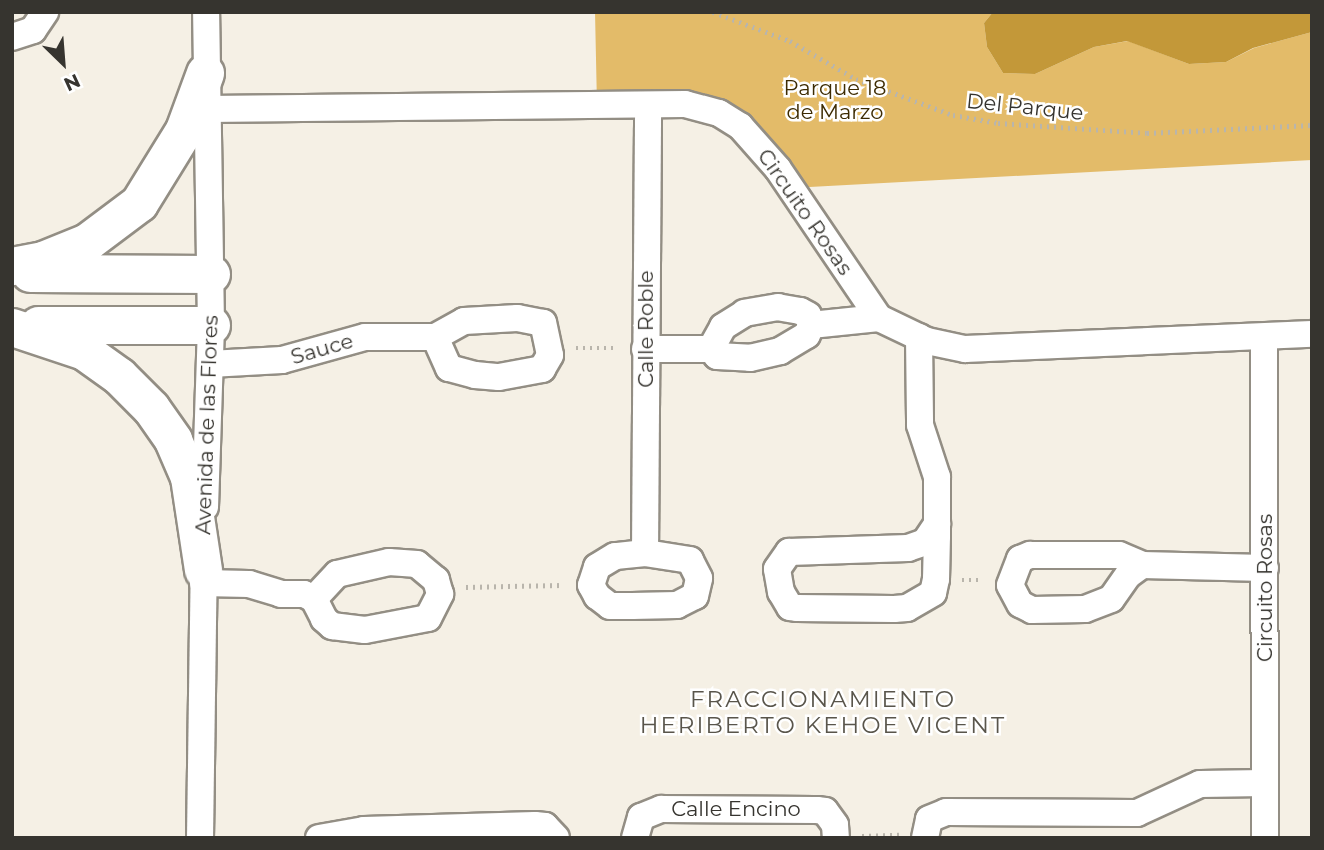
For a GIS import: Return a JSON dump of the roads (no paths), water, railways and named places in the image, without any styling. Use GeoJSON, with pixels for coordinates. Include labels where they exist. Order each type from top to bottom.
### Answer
{"type":"FeatureCollection","features":[{"type":"Feature","properties":{"kind":"street"},"geometry":{"type":"LineString","coordinates":[[12,37],[33,30],[45,12]]}},
{"type":"Feature","properties":{"kind":"street","name":"Avenida de las Flores"},"geometry":{"type":"LineString","coordinates":[[200,838],[203,577],[211,325],[206,12]]}},
{"type":"Feature","properties":{"kind":"street"},"geometry":{"type":"LineString","coordinates":[[12,265],[66,252],[106,231],[131,211],[165,168],[205,73]]}},
{"type":"Feature","properties":{"kind":"street","name":"Circuito Rosas"},"geometry":{"type":"LineString","coordinates":[[207,110],[685,104],[719,113],[740,126],[778,169],[879,318]]}},
{"type":"Feature","properties":{"kind":"street","name":"Calle Roble"},"geometry":{"type":"LineString","coordinates":[[645,553],[648,105]]}},
{"type":"Feature","properties":{"kind":"street"},"geometry":{"type":"LineString","coordinates":[[12,273],[211,274]]}},
{"type":"Feature","properties":{"kind":"street"},"geometry":{"type":"LineString","coordinates":[[645,349],[712,349],[718,356],[736,359],[766,355],[807,335],[811,325],[808,315],[800,311],[778,307],[745,313],[723,327],[712,349]]}},
{"type":"Feature","properties":{"kind":"street","name":"Sauce"},"geometry":{"type":"LineString","coordinates":[[210,364],[282,360],[365,337],[435,337],[464,321],[517,318],[543,323],[550,347],[542,369],[499,377],[449,368],[435,337]]}},
{"type":"Feature","properties":{"kind":"street"},"geometry":{"type":"LineString","coordinates":[[811,325],[879,318],[919,337],[965,349],[1264,339],[1312,334]]}},
{"type":"Feature","properties":{"kind":"street"},"geometry":{"type":"LineString","coordinates":[[12,326],[211,325]]}},
{"type":"Feature","properties":{"kind":"street"},"geometry":{"type":"LineString","coordinates":[[12,326],[84,351],[119,376],[151,408],[173,440],[189,477],[203,577],[314,599],[332,626],[365,630],[428,618],[437,608],[438,588],[436,580],[417,564],[389,562],[337,574],[314,599]]}},
{"type":"Feature","properties":{"kind":"street"},"geometry":{"type":"LineString","coordinates":[[919,337],[920,425],[935,467],[937,524],[936,579],[933,593],[907,608],[797,608],[790,607],[780,592],[777,569],[789,552],[908,548],[925,542],[937,524]]}},
{"type":"Feature","properties":{"kind":"street","name":"Circuito Rosas"},"geometry":{"type":"LineString","coordinates":[[1264,339],[1265,838]]}},
{"type":"Feature","properties":{"kind":"street"},"geometry":{"type":"LineString","coordinates":[[645,553],[690,560],[699,578],[695,596],[677,605],[610,606],[597,596],[592,584],[597,567],[615,556],[645,553]]}},
{"type":"Feature","properties":{"kind":"street"},"geometry":{"type":"LineString","coordinates":[[1142,565],[1128,575],[1111,599],[1086,610],[1032,610],[1020,604],[1010,580],[1020,559],[1030,555],[1119,555],[1142,565],[1265,568]]}},
{"type":"Feature","properties":{"kind":"street"},"geometry":{"type":"LineString","coordinates":[[925,836],[929,819],[946,812],[1146,812],[1200,784],[1265,783]]}},
{"type":"Feature","properties":{"kind":"street","name":"Calle Encino"},"geometry":{"type":"LineString","coordinates":[[635,838],[642,817],[661,809],[817,810],[829,815],[836,837]]}},
{"type":"Feature","properties":{"kind":"street"},"geometry":{"type":"LineString","coordinates":[[1063,838],[1067,824],[1091,814]]}},
{"type":"Feature","properties":{"kind":"street"},"geometry":{"type":"LineString","coordinates":[[319,838],[535,825],[545,826],[556,838]]}},
{"type":"Feature","properties":{"kind":"district","name":"FRACCIONAMIENTO HERIBERTO KEHOE VICENT"},"geometry":{"type":"Point","coordinates":[823,712]}},
{"type":"Feature","properties":{"kind":"park label","name":"Parque 18 de Marzo"},"geometry":{"type":"Point","coordinates":[835,100]}}]}
